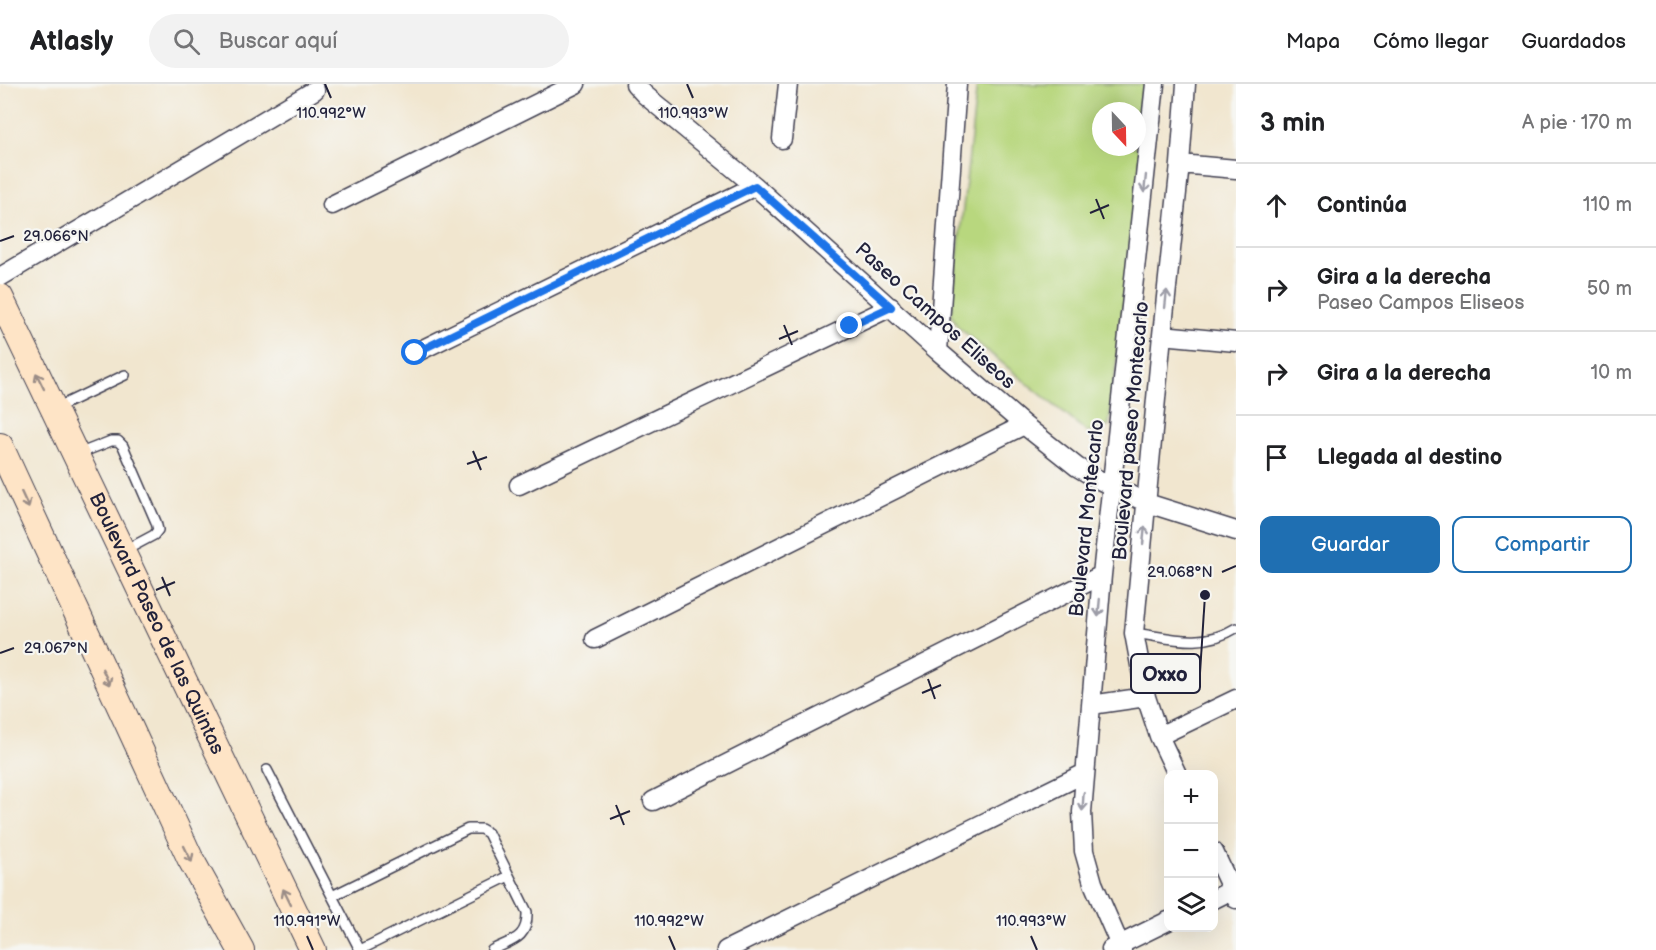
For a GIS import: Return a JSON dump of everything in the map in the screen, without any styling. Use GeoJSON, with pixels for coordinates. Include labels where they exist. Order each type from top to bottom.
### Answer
{"type":"FeatureCollection","features":[{"type":"Feature","properties":{"kind":"main road","name":"Boulevard Paseo de las Quintas"},"geometry":{"type":"LineString","coordinates":[[0,297],[313,950]]}},
{"type":"Feature","properties":{"kind":"main road"},"geometry":{"type":"LineString","coordinates":[[0,447],[190,858],[241,950]]}},
{"type":"Feature","properties":{"kind":"street"},"geometry":{"type":"LineString","coordinates":[[332,205],[576,84]]}},
{"type":"Feature","properties":{"kind":"street","name":"Paseo Campos Eliseos"},"geometry":{"type":"LineString","coordinates":[[635,84],[645,95],[755,186],[938,351],[1077,467],[1147,503],[1236,531]]}},
{"type":"Feature","properties":{"kind":"street"},"geometry":{"type":"LineString","coordinates":[[782,139],[788,84]]}},
{"type":"Feature","properties":{"kind":"street"},"geometry":{"type":"LineString","coordinates":[[938,351],[957,84]]}},
{"type":"Feature","properties":{"kind":"street","name":"Boulevard Montecarlo"},"geometry":{"type":"LineString","coordinates":[[1117,948],[1084,851],[1082,812],[1102,575],[1155,84]]}},
{"type":"Feature","properties":{"kind":"street","name":"Boulevard paseo Montecarlo"},"geometry":{"type":"LineString","coordinates":[[1175,770],[1159,736],[1146,697],[1134,633],[1186,84]]}},
{"type":"Feature","properties":{"kind":"street"},"geometry":{"type":"LineString","coordinates":[[0,277],[315,90]]}},
{"type":"Feature","properties":{"kind":"street"},"geometry":{"type":"LineString","coordinates":[[1180,164],[1236,169]]}},
{"type":"Feature","properties":{"kind":"street"},"geometry":{"type":"LineString","coordinates":[[415,353],[755,186]]}},
{"type":"Feature","properties":{"kind":"street"},"geometry":{"type":"LineString","coordinates":[[519,486],[891,307]]}},
{"type":"Feature","properties":{"kind":"street"},"geometry":{"type":"LineString","coordinates":[[1162,335],[1236,342]]}},
{"type":"Feature","properties":{"kind":"street"},"geometry":{"type":"LineString","coordinates":[[596,639],[1024,425]]}},
{"type":"Feature","properties":{"kind":"street"},"geometry":{"type":"LineString","coordinates":[[653,801],[1102,575]]}},
{"type":"Feature","properties":{"kind":"street"},"geometry":{"type":"LineString","coordinates":[[1091,705],[1146,697]]}},
{"type":"Feature","properties":{"kind":"street"},"geometry":{"type":"LineString","coordinates":[[1159,736],[1236,699]]}},
{"type":"Feature","properties":{"kind":"street"},"geometry":{"type":"LineString","coordinates":[[726,950],[1084,773]]}},
{"type":"Feature","properties":{"kind":"street"},"geometry":{"type":"LineString","coordinates":[[1218,860],[1234,892],[1218,898]]}},
{"type":"Feature","properties":{"kind":"street"},"geometry":{"type":"LineString","coordinates":[[1117,948],[1164,923]]}},
{"type":"Feature","properties":{"kind":"lane"},"geometry":{"type":"LineString","coordinates":[[54,409],[125,375]]}},
{"type":"Feature","properties":{"kind":"lane"},"geometry":{"type":"LineString","coordinates":[[76,455],[111,441],[118,441],[123,446],[158,530],[154,535],[122,552]]}},
{"type":"Feature","properties":{"kind":"lane"},"geometry":{"type":"LineString","coordinates":[[1134,633],[1198,641],[1223,636],[1236,628]]}},
{"type":"Feature","properties":{"kind":"lane"},"geometry":{"type":"LineString","coordinates":[[267,770],[360,950],[509,876]]}},
{"type":"Feature","properties":{"kind":"lane"},"geometry":{"type":"LineString","coordinates":[[332,896],[468,829],[481,830],[489,833],[527,912],[527,923],[520,937],[492,950]]}},
{"type":"Feature","properties":{"kind":"green space"},"geometry":{"type":"Polygon","coordinates":[[[977,84],[1149,84],[1146,110],[1146,102],[1092,102],[1092,156],[1141,156],[1109,426],[1087,432],[958,327],[951,314],[977,84]]]}},
{"type":"Feature","properties":{"kind":"place","name":"Oxxo"},"geometry":{"type":"Point","coordinates":[1205,595]}},
{"type":"Feature","properties":{"kind":"route"},"geometry":{"type":"LineString","coordinates":[[415,353],[755,186],[891,307],[850,326]]}}]}
